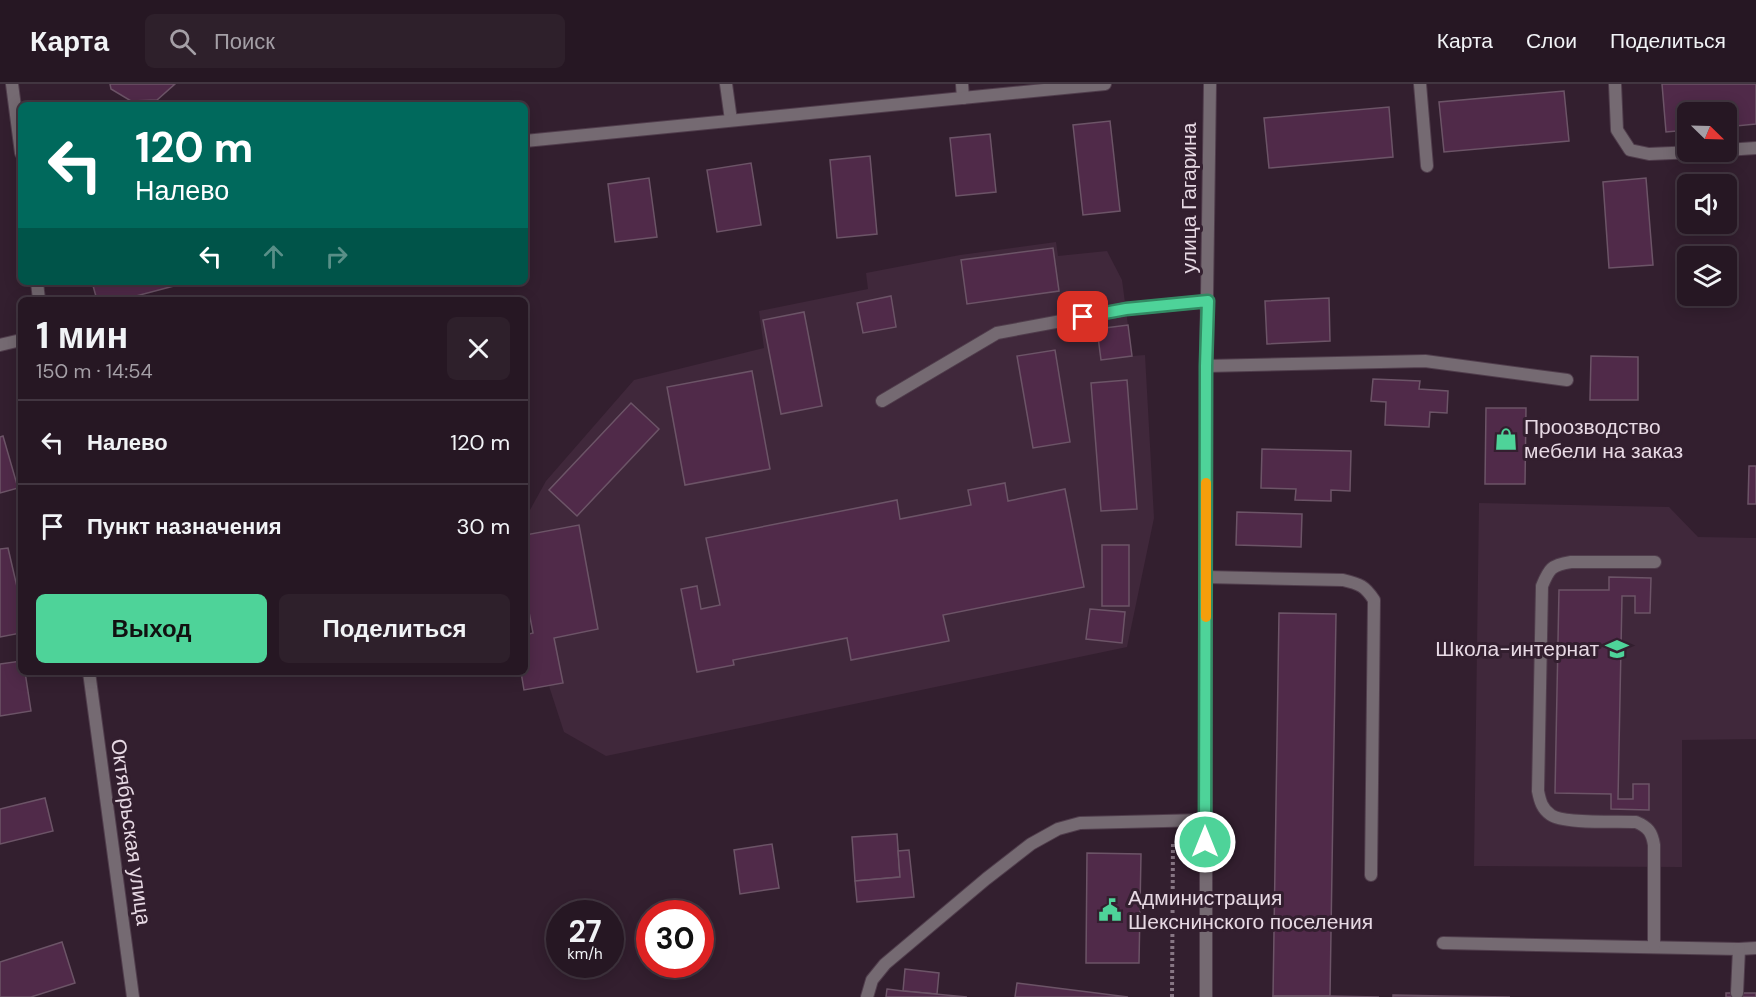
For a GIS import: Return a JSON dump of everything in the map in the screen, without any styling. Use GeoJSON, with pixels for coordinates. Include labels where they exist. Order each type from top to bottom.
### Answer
{"type":"FeatureCollection","features":[{"type":"Feature","properties":{"kind":"street"},"geometry":{"type":"LineString","coordinates":[[12,84],[18,130]]}},
{"type":"Feature","properties":{"kind":"street"},"geometry":{"type":"LineString","coordinates":[[726,84],[731,120]]}},
{"type":"Feature","properties":{"kind":"street"},"geometry":{"type":"LineString","coordinates":[[962,84],[963,98]]}},
{"type":"Feature","properties":{"kind":"street"},"geometry":{"type":"LineString","coordinates":[[528,141],[1105,84]]}},
{"type":"Feature","properties":{"kind":"street","name":"улица Гагарина"},"geometry":{"type":"LineString","coordinates":[[1206,997],[1206,366],[1210,84]]}},
{"type":"Feature","properties":{"kind":"street"},"geometry":{"type":"LineString","coordinates":[[1419,84],[1427,166]]}},
{"type":"Feature","properties":{"kind":"street"},"geometry":{"type":"LineString","coordinates":[[1615,84],[1617,130],[1630,150],[1649,154],[1677,153]]}},
{"type":"Feature","properties":{"kind":"street"},"geometry":{"type":"LineString","coordinates":[[1737,149],[1756,148]]}},
{"type":"Feature","properties":{"kind":"street"},"geometry":{"type":"LineString","coordinates":[[882,401],[996,333],[1126,309],[1208,301]]}},
{"type":"Feature","properties":{"kind":"street"},"geometry":{"type":"LineString","coordinates":[[0,345],[18,341]]}},
{"type":"Feature","properties":{"kind":"street"},"geometry":{"type":"LineString","coordinates":[[1206,366],[1425,361],[1567,380]]}},
{"type":"Feature","properties":{"kind":"street"},"geometry":{"type":"LineString","coordinates":[[1654,946],[1654,845],[1652,835],[1646,826],[1636,822],[1564,820],[1552,816],[1541,805],[1538,791],[1542,586],[1549,570],[1557,564],[1571,562],[1655,562]]}},
{"type":"Feature","properties":{"kind":"street"},"geometry":{"type":"LineString","coordinates":[[1206,577],[1343,580],[1366,588],[1374,600],[1371,875]]}},
{"type":"Feature","properties":{"kind":"street","name":"Октябрьская улица"},"geometry":{"type":"LineString","coordinates":[[89,675],[134,997]]}},
{"type":"Feature","properties":{"kind":"street"},"geometry":{"type":"LineString","coordinates":[[867,997],[872,980],[885,964],[986,879],[1031,844],[1058,829],[1080,823],[1205,820]]}},
{"type":"Feature","properties":{"kind":"street"},"geometry":{"type":"LineString","coordinates":[[1443,943],[1756,948]]}},
{"type":"Feature","properties":{"kind":"street"},"geometry":{"type":"LineString","coordinates":[[1737,993],[1739,949]]}},
{"type":"Feature","properties":{"kind":"path"},"geometry":{"type":"LineString","coordinates":[[1172,997],[1173,821]]}},
{"type":"Feature","properties":{"kind":"shaded area"},"geometry":{"type":"Polygon","coordinates":[[[1056,242],[1058,256],[1107,251],[1122,280],[1132,356],[1145,355],[1154,518],[1127,647],[606,756],[564,732],[549,686],[524,690],[522,675],[528,675],[528,634],[533,633],[528,607],[528,514],[546,481],[634,380],[764,348],[759,311],[868,289],[866,273],[960,255],[1056,242]]]}},
{"type":"Feature","properties":{"kind":"shaded area","name":"Школа-интернат"},"geometry":{"type":"Polygon","coordinates":[[[1479,503],[1669,507],[1698,537],[1756,538],[1756,739],[1682,740],[1682,867],[1474,866],[1479,503]]]}},
{"type":"Feature","properties":{"kind":"building"},"geometry":{"type":"Polygon","coordinates":[[[110,84],[175,84],[157,100],[131,101],[111,89],[110,84]]]}},
{"type":"Feature","properties":{"kind":"building"},"geometry":{"type":"Polygon","coordinates":[[[1662,84],[1756,84],[1756,124],[1737,126],[1737,102],[1677,102],[1677,131],[1666,132],[1662,84]]]}},
{"type":"Feature","properties":{"kind":"building"},"geometry":{"type":"Polygon","coordinates":[[[1564,91],[1569,141],[1444,152],[1439,102],[1564,91]]]}},
{"type":"Feature","properties":{"kind":"building"},"geometry":{"type":"Polygon","coordinates":[[[1389,107],[1393,157],[1269,168],[1264,118],[1389,107]]]}},
{"type":"Feature","properties":{"kind":"building"},"geometry":{"type":"Polygon","coordinates":[[[1110,121],[1120,211],[1083,215],[1073,125],[1110,121]]]}},
{"type":"Feature","properties":{"kind":"building"},"geometry":{"type":"Polygon","coordinates":[[[990,134],[996,192],[956,196],[950,138],[990,134]]]}},
{"type":"Feature","properties":{"kind":"building"},"geometry":{"type":"Polygon","coordinates":[[[870,156],[877,234],[837,238],[830,160],[870,156]]]}},
{"type":"Feature","properties":{"kind":"building"},"geometry":{"type":"Polygon","coordinates":[[[751,163],[761,225],[717,232],[707,170],[751,163]]]}},
{"type":"Feature","properties":{"kind":"building"},"geometry":{"type":"Polygon","coordinates":[[[649,178],[657,237],[615,242],[608,184],[649,178]]]}},
{"type":"Feature","properties":{"kind":"building"},"geometry":{"type":"Polygon","coordinates":[[[1646,178],[1653,265],[1609,268],[1603,182],[1646,178]]]}},
{"type":"Feature","properties":{"kind":"building"},"geometry":{"type":"Polygon","coordinates":[[[1053,248],[1059,291],[967,304],[961,260],[1053,248]]]}},
{"type":"Feature","properties":{"kind":"building"},"geometry":{"type":"Polygon","coordinates":[[[93,285],[178,285],[132,297],[96,297],[93,285]]]}},
{"type":"Feature","properties":{"kind":"building"},"geometry":{"type":"Polygon","coordinates":[[[891,296],[896,327],[863,333],[857,303],[891,296]]]}},
{"type":"Feature","properties":{"kind":"building"},"geometry":{"type":"Polygon","coordinates":[[[1329,298],[1330,341],[1267,344],[1265,301],[1329,298]]]}},
{"type":"Feature","properties":{"kind":"building"},"geometry":{"type":"Polygon","coordinates":[[[804,312],[822,406],[781,414],[763,320],[804,312]]]}},
{"type":"Feature","properties":{"kind":"building"},"geometry":{"type":"Polygon","coordinates":[[[1128,325],[1132,356],[1101,360],[1097,329],[1128,325]]]}},
{"type":"Feature","properties":{"kind":"building"},"geometry":{"type":"Polygon","coordinates":[[[1055,350],[1070,442],[1033,448],[1017,356],[1055,350]]]}},
{"type":"Feature","properties":{"kind":"building"},"geometry":{"type":"Polygon","coordinates":[[[1591,356],[1638,357],[1638,400],[1590,400],[1591,356]]]}},
{"type":"Feature","properties":{"kind":"building"},"geometry":{"type":"Polygon","coordinates":[[[752,371],[770,469],[685,485],[667,387],[752,371]]]}},
{"type":"Feature","properties":{"kind":"building"},"geometry":{"type":"Polygon","coordinates":[[[1373,379],[1420,381],[1419,389],[1448,391],[1447,413],[1430,412],[1429,427],[1385,425],[1386,402],[1371,401],[1373,379]]]}},
{"type":"Feature","properties":{"kind":"building"},"geometry":{"type":"Polygon","coordinates":[[[1127,380],[1137,509],[1101,511],[1091,383],[1127,380]]]}},
{"type":"Feature","properties":{"kind":"building"},"geometry":{"type":"Polygon","coordinates":[[[631,403],[659,429],[577,516],[549,490],[631,403]]]}},
{"type":"Feature","properties":{"kind":"building"},"geometry":{"type":"Polygon","coordinates":[[[1486,408],[1526,408],[1525,484],[1485,484],[1486,408]]]}},
{"type":"Feature","properties":{"kind":"building"},"geometry":{"type":"Polygon","coordinates":[[[3,436],[18,488],[0,493],[0,437],[3,436]]]}},
{"type":"Feature","properties":{"kind":"building"},"geometry":{"type":"Polygon","coordinates":[[[1262,449],[1351,451],[1350,491],[1331,490],[1331,501],[1295,500],[1296,489],[1261,488],[1262,449]]]}},
{"type":"Feature","properties":{"kind":"building"},"geometry":{"type":"Polygon","coordinates":[[[1749,466],[1756,466],[1756,504],[1748,504],[1749,466]]]}},
{"type":"Feature","properties":{"kind":"building"},"geometry":{"type":"Polygon","coordinates":[[[1005,483],[1008,501],[1065,489],[1084,587],[943,615],[949,641],[851,660],[847,638],[733,660],[734,665],[697,672],[681,589],[697,586],[701,609],[720,605],[706,538],[897,500],[900,519],[971,505],[968,490],[1005,483]]]}},
{"type":"Feature","properties":{"kind":"building"},"geometry":{"type":"Polygon","coordinates":[[[1237,512],[1302,514],[1301,547],[1236,545],[1237,512]]]}},
{"type":"Feature","properties":{"kind":"building"},"geometry":{"type":"Polygon","coordinates":[[[579,525],[598,629],[554,638],[563,683],[524,690],[522,675],[528,675],[528,634],[533,633],[528,607],[528,534],[579,525]]]}},
{"type":"Feature","properties":{"kind":"building"},"geometry":{"type":"Polygon","coordinates":[[[1102,545],[1129,545],[1129,606],[1102,606],[1102,545]]]}},
{"type":"Feature","properties":{"kind":"building"},"geometry":{"type":"Polygon","coordinates":[[[8,548],[18,591],[18,634],[0,637],[0,549],[8,548]]]}},
{"type":"Feature","properties":{"kind":"building"},"geometry":{"type":"Polygon","coordinates":[[[1609,577],[1651,578],[1650,613],[1635,613],[1635,596],[1622,596],[1618,799],[1633,799],[1633,784],[1649,784],[1649,810],[1611,809],[1611,794],[1555,793],[1559,590],[1609,590],[1609,577]]]}},
{"type":"Feature","properties":{"kind":"building"},"geometry":{"type":"Polygon","coordinates":[[[1090,609],[1125,612],[1122,643],[1086,639],[1090,609]]]}},
{"type":"Feature","properties":{"kind":"building"},"geometry":{"type":"Polygon","coordinates":[[[1279,613],[1336,614],[1330,996],[1273,996],[1279,613]]]}},
{"type":"Feature","properties":{"kind":"building"},"geometry":{"type":"Polygon","coordinates":[[[18,661],[18,675],[25,675],[31,711],[0,716],[0,664],[18,661]]]}},
{"type":"Feature","properties":{"kind":"building"},"geometry":{"type":"Polygon","coordinates":[[[45,798],[53,831],[0,844],[0,809],[45,798]]]}},
{"type":"Feature","properties":{"kind":"building"},"geometry":{"type":"Polygon","coordinates":[[[897,834],[900,877],[855,881],[852,837],[897,834]]]}},
{"type":"Feature","properties":{"kind":"building"},"geometry":{"type":"Polygon","coordinates":[[[772,844],[779,888],[740,894],[734,850],[772,844]]]}},
{"type":"Feature","properties":{"kind":"building"},"geometry":{"type":"Polygon","coordinates":[[[909,850],[914,897],[857,902],[855,881],[900,877],[898,851],[909,850]]]}},
{"type":"Feature","properties":{"kind":"building"},"geometry":{"type":"Polygon","coordinates":[[[1087,853],[1141,854],[1139,963],[1086,963],[1087,853]]]}},
{"type":"Feature","properties":{"kind":"building"},"geometry":{"type":"Polygon","coordinates":[[[62,942],[75,983],[31,997],[0,997],[0,962],[62,942]]]}},
{"type":"Feature","properties":{"kind":"building"},"geometry":{"type":"Polygon","coordinates":[[[905,969],[939,973],[937,994],[903,991],[905,969]]]}},
{"type":"Feature","properties":{"kind":"building"},"geometry":{"type":"Polygon","coordinates":[[[1017,983],[1128,997],[1015,997],[1017,983]]]}},
{"type":"Feature","properties":{"kind":"building"},"geometry":{"type":"Polygon","coordinates":[[[887,989],[903,991],[967,997],[886,997],[887,989]]]}},
{"type":"Feature","properties":{"kind":"building"},"geometry":{"type":"Polygon","coordinates":[[[1726,993],[1756,993],[1756,997],[1726,997],[1726,993]]]}},
{"type":"Feature","properties":{"kind":"building"},"geometry":{"type":"Polygon","coordinates":[[[1393,995],[1444,996],[1510,997],[1393,997],[1393,995]]]}},
{"type":"Feature","properties":{"kind":"building"},"geometry":{"type":"Polygon","coordinates":[[[1330,996],[1379,997],[1273,997],[1330,996]]]}},
{"type":"Feature","properties":{"kind":"slow traffic"},"geometry":{"type":"LineString","coordinates":[[1206,483],[1206,617]]}},
{"type":"Feature","properties":{"kind":"place","name":"Проозводство мебели на заказ"},"geometry":{"type":"Point","coordinates":[1506,439]}},
{"type":"Feature","properties":{"kind":"place","name":"Школа-интернат"},"geometry":{"type":"Point","coordinates":[1617,649]}},
{"type":"Feature","properties":{"kind":"place","name":"Администрация Шекснинского поселения"},"geometry":{"type":"Point","coordinates":[1110,910]}},
{"type":"Feature","properties":{"kind":"route"},"geometry":{"type":"LineString","coordinates":[[1083,317],[1126,309],[1208,301],[1205,842]]}}]}
